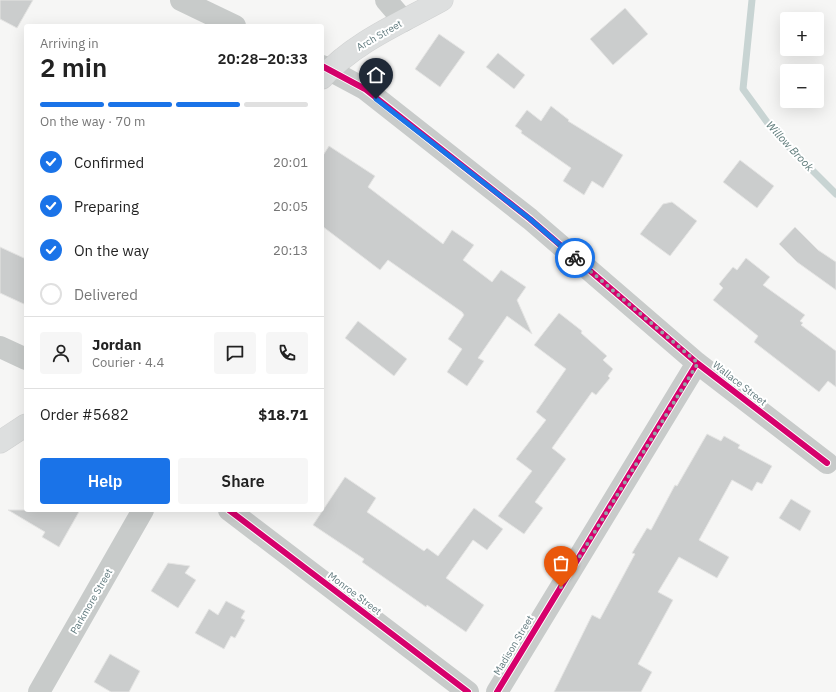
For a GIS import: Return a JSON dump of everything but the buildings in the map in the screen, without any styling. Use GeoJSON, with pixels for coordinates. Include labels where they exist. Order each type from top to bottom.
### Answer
{"type":"FeatureCollection","features":[{"type":"Feature","properties":{"kind":"main road","name":"Arch Street"},"geometry":{"type":"LineString","coordinates":[[325,71],[356,48],[442,0]]}},
{"type":"Feature","properties":{"kind":"main road"},"geometry":{"type":"LineString","coordinates":[[0,442],[24,426]]}},
{"type":"Feature","properties":{"kind":"street"},"geometry":{"type":"LineString","coordinates":[[181,0],[231,24]]}},
{"type":"Feature","properties":{"kind":"street"},"geometry":{"type":"LineString","coordinates":[[386,0],[404,21]]}},
{"type":"Feature","properties":{"kind":"street","name":"Wallace Street"},"geometry":{"type":"LineString","coordinates":[[325,71],[365,89],[530,219],[698,363],[827,463]]}},
{"type":"Feature","properties":{"kind":"street"},"geometry":{"type":"LineString","coordinates":[[0,347],[24,358]]}},
{"type":"Feature","properties":{"kind":"street","name":"Madison Street"},"geometry":{"type":"LineString","coordinates":[[496,692],[698,363]]}},
{"type":"Feature","properties":{"kind":"street","name":"Parkmore Street"},"geometry":{"type":"LineString","coordinates":[[39,692],[141,512]]}},
{"type":"Feature","properties":{"kind":"street","name":"Monroe Street"},"geometry":{"type":"LineString","coordinates":[[232,512],[468,692]]}},
{"type":"Feature","properties":{"kind":"waterway","name":"Willow Brook"},"geometry":{"type":"LineString","coordinates":[[752,0],[743,89],[775,133],[836,194]]}},
{"type":"Feature","properties":{"kind":"cycle path"},"geometry":{"type":"LineString","coordinates":[[324,67],[365,89],[530,219],[697,363],[827,463]]}},
{"type":"Feature","properties":{"kind":"cycle path"},"geometry":{"type":"LineString","coordinates":[[497,692],[697,363]]}},
{"type":"Feature","properties":{"kind":"cycle path"},"geometry":{"type":"LineString","coordinates":[[232,512],[468,692]]}},
{"type":"Feature","properties":{"kind":"way so far"},"geometry":{"type":"LineString","coordinates":[[561,587],[698,363],[575,258]]}},
{"type":"Feature","properties":{"kind":"route"},"geometry":{"type":"LineString","coordinates":[[376,99],[530,219],[575,258]]}}]}
